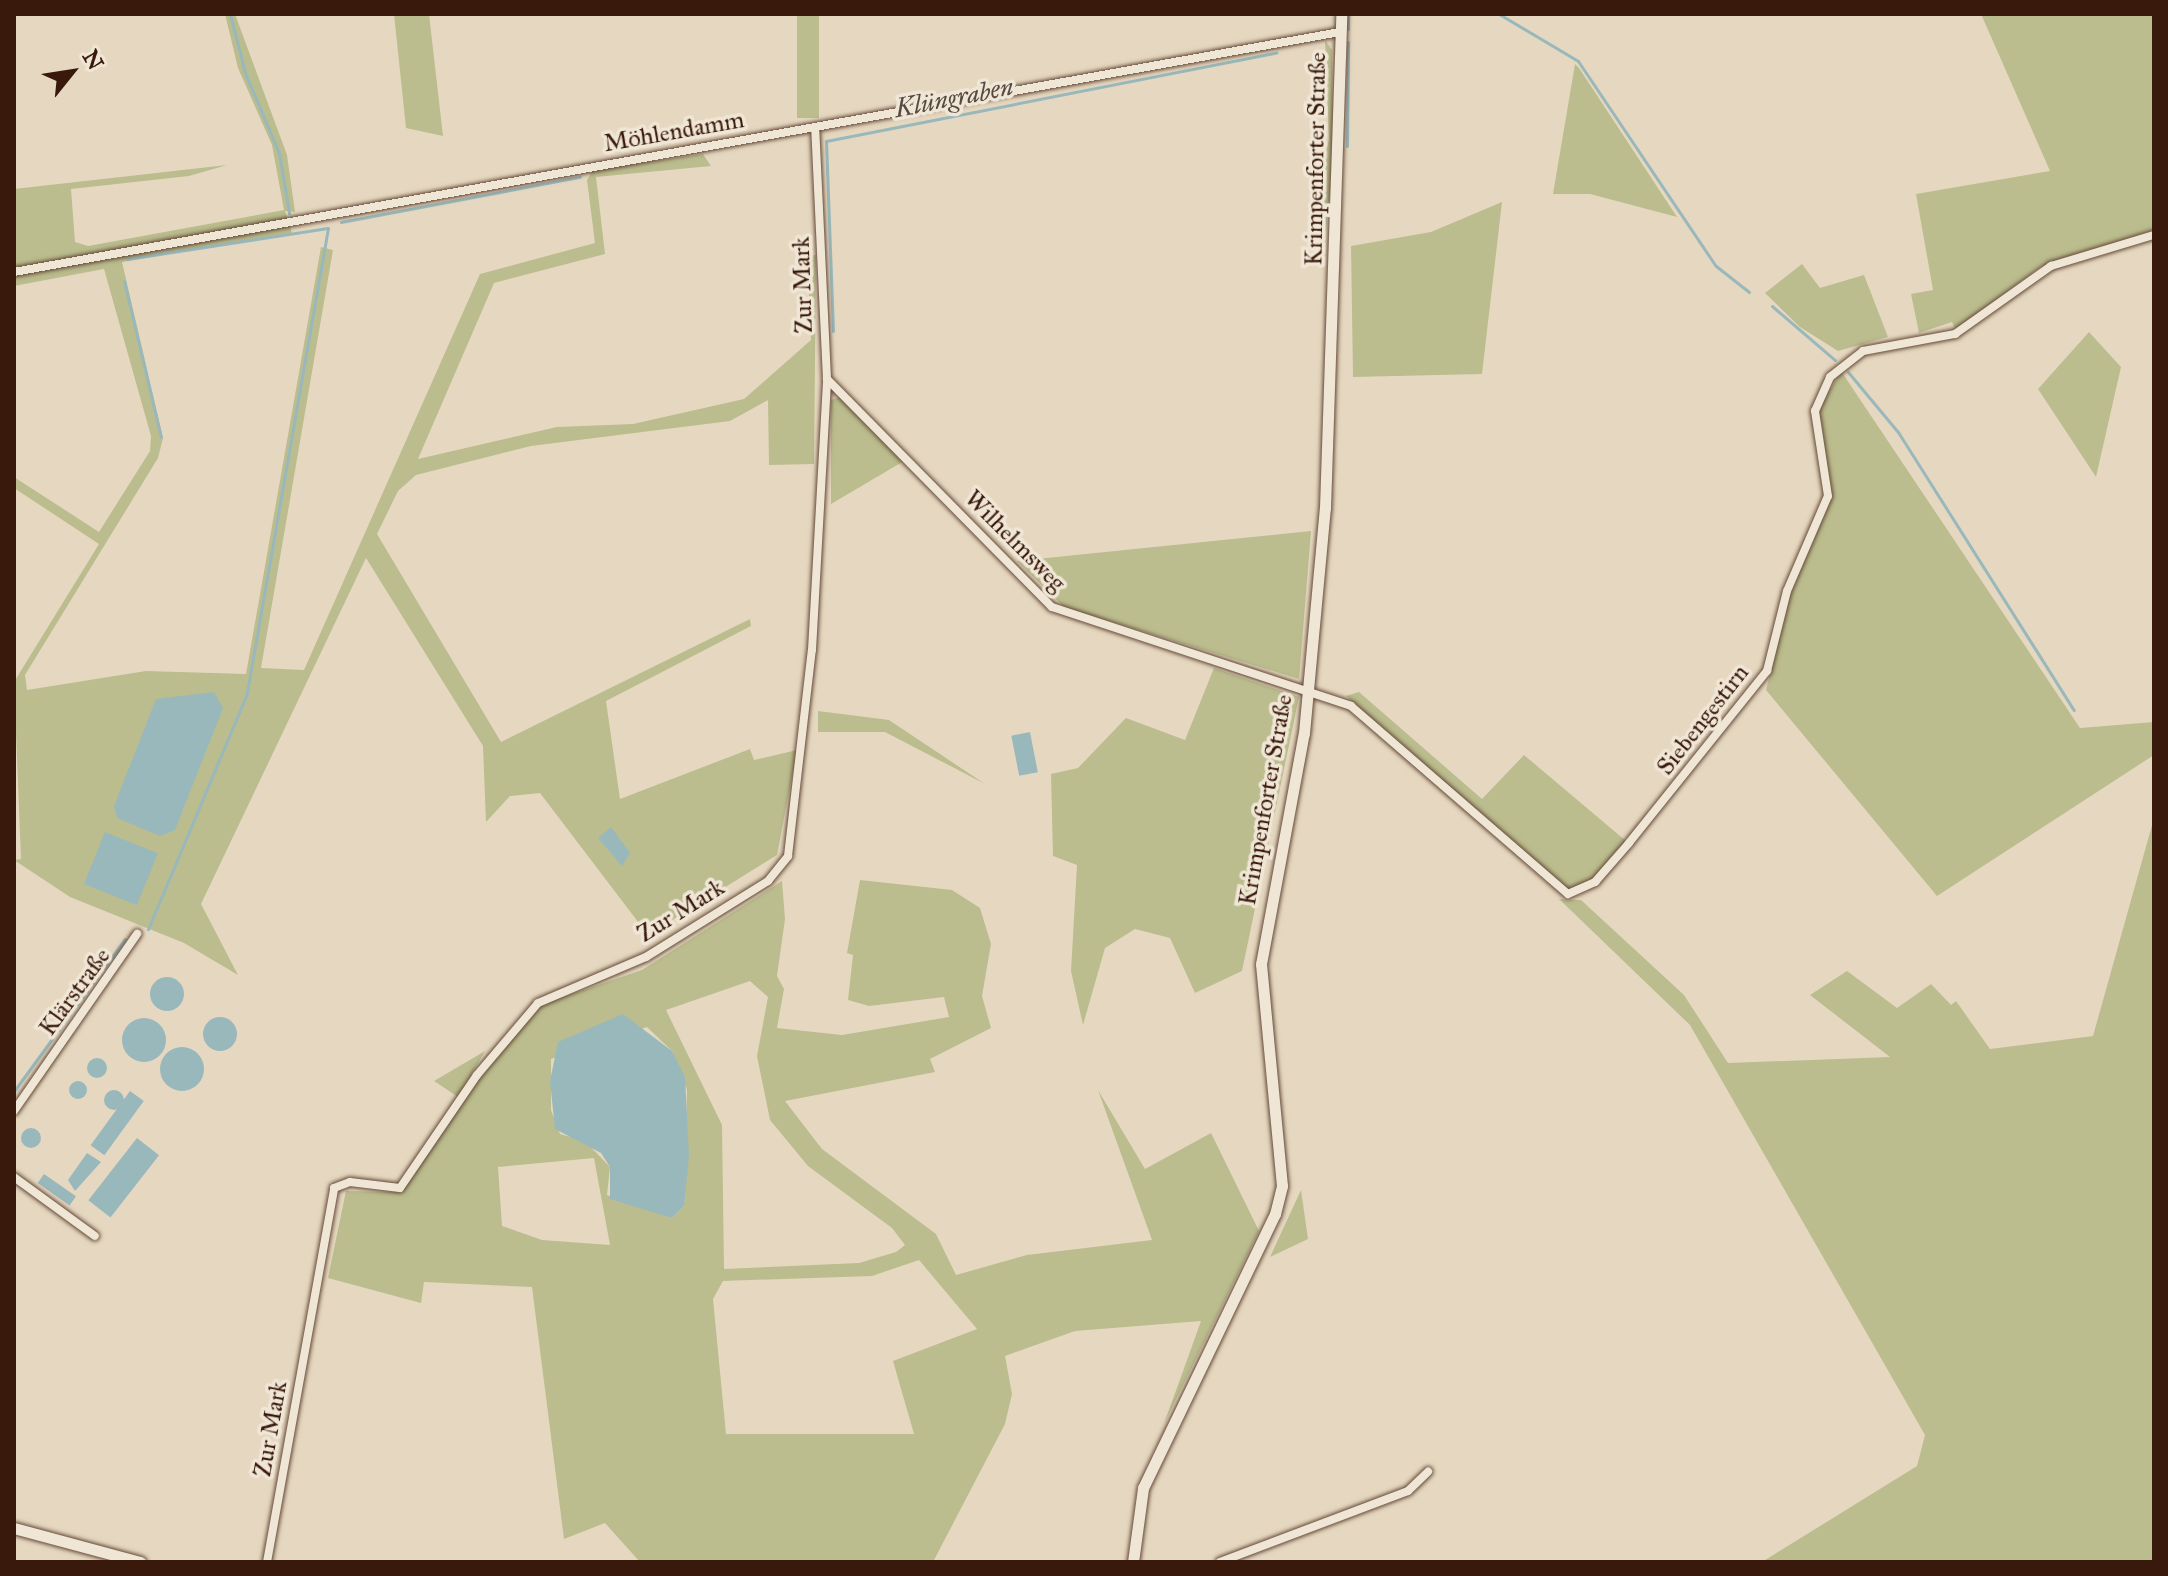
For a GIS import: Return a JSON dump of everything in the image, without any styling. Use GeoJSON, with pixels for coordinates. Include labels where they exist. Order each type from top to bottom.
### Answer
{"type":"FeatureCollection","features":[{"type":"Feature","properties":{"kind":"street","name":"Krimpenforter Straße"},"geometry":{"type":"LineString","coordinates":[[1133,1562],[1143,1488],[1275,1214],[1282,1186],[1261,964],[1308,691],[1333,392],[1341,14]]}},
{"type":"Feature","properties":{"kind":"street","name":"Möhlendamm"},"geometry":{"type":"LineString","coordinates":[[14,272],[1340,32]]}},
{"type":"Feature","properties":{"kind":"street","name":"Zur Mark"},"geometry":{"type":"LineString","coordinates":[[267,1562],[334,1188],[350,1182],[400,1188],[477,1075],[538,1003],[646,957],[783,868],[806,720],[827,379],[815,129]]}},
{"type":"Feature","properties":{"kind":"street","name":"Siebengestirn"},"geometry":{"type":"LineString","coordinates":[[1308,691],[1351,706],[1557,888],[1583,891],[1767,671],[1787,591],[1828,496],[1815,411],[1830,377],[1863,351],[1955,334],[2051,266],[2154,235]]}},
{"type":"Feature","properties":{"kind":"street","name":"Wilhelmsweg"},"geometry":{"type":"LineString","coordinates":[[827,379],[1052,607],[1308,691]]}},
{"type":"Feature","properties":{"kind":"street","name":"Klärstraße"},"geometry":{"type":"LineString","coordinates":[[14,1111],[137,934]]}},
{"type":"Feature","properties":{"kind":"street"},"geometry":{"type":"LineString","coordinates":[[14,1177],[95,1236]]}},
{"type":"Feature","properties":{"kind":"street"},"geometry":{"type":"LineString","coordinates":[[1220,1562],[1408,1491],[1428,1472]]}},
{"type":"Feature","properties":{"kind":"street"},"geometry":{"type":"LineString","coordinates":[[14,1528],[140,1562]]}},
{"type":"Feature","properties":{"kind":"green space"},"geometry":{"type":"Polygon","coordinates":[[[225,14],[235,14],[287,155],[295,212],[285,211],[292,233],[122,262],[163,438],[158,458],[25,675],[27,690],[146,671],[246,674],[321,247],[333,250],[261,668],[304,670],[480,274],[595,243],[587,180],[593,170],[703,154],[711,166],[596,177],[605,254],[494,283],[418,459],[557,427],[633,424],[744,399],[811,340],[807,256],[816,255],[814,464],[769,465],[768,400],[730,421],[531,446],[416,475],[398,491],[377,534],[501,742],[750,619],[751,626],[606,701],[620,799],[750,749],[754,760],[797,750],[777,855],[648,935],[540,793],[510,796],[486,822],[483,746],[366,558],[201,904],[238,975],[184,943],[70,897],[14,860],[21,859],[14,682],[99,544],[14,488],[14,477],[99,532],[150,451],[151,436],[104,269],[14,286],[14,189],[227,165],[189,176],[71,189],[75,242],[88,246],[284,210],[272,145],[238,68],[225,14]]]}},
{"type":"Feature","properties":{"kind":"green space"},"geometry":{"type":"Polygon","coordinates":[[[394,14],[429,14],[443,136],[406,128],[394,14]]]}},
{"type":"Feature","properties":{"kind":"green space"},"geometry":{"type":"Polygon","coordinates":[[[797,14],[819,14],[819,118],[797,118],[797,14]]]}},
{"type":"Feature","properties":{"kind":"green space"},"geometry":{"type":"Polygon","coordinates":[[[1981,14],[2154,14],[2154,230],[2040,267],[1956,330],[1952,322],[1919,333],[1911,294],[1933,290],[1916,194],[2050,171],[1981,14]]]}},
{"type":"Feature","properties":{"kind":"green space"},"geometry":{"type":"Polygon","coordinates":[[[1325,40],[1332,50],[1333,158],[1322,271],[1314,203],[1329,139],[1325,40]]]}},
{"type":"Feature","properties":{"kind":"green space"},"geometry":{"type":"Polygon","coordinates":[[[1575,64],[1677,217],[1590,194],[1553,194],[1575,64]]]}},
{"type":"Feature","properties":{"kind":"green space"},"geometry":{"type":"Polygon","coordinates":[[[1502,202],[1482,374],[1353,377],[1351,246],[1431,232],[1502,202]]]}},
{"type":"Feature","properties":{"kind":"green space"},"geometry":{"type":"Polygon","coordinates":[[[1802,264],[1820,288],[1864,275],[1888,337],[1838,351],[1800,327],[1765,293],[1802,264]]]}},
{"type":"Feature","properties":{"kind":"green space"},"geometry":{"type":"Polygon","coordinates":[[[2089,332],[2121,367],[2096,477],[2038,389],[2089,332]]]}},
{"type":"Feature","properties":{"kind":"green space"},"geometry":{"type":"Polygon","coordinates":[[[1841,371],[2080,728],[2154,722],[2154,755],[1937,896],[1766,690],[1791,593],[1832,497],[1818,411],[1841,371]]]}},
{"type":"Feature","properties":{"kind":"green space"},"geometry":{"type":"Polygon","coordinates":[[[841,397],[904,461],[831,504],[831,400],[841,397]]]}},
{"type":"Feature","properties":{"kind":"green space"},"geometry":{"type":"Polygon","coordinates":[[[1311,531],[1299,679],[1064,607],[1017,561],[1311,531]]]}},
{"type":"Feature","properties":{"kind":"green space"},"geometry":{"type":"Polygon","coordinates":[[[1214,668],[1299,697],[1242,971],[1195,993],[1170,938],[1135,929],[1105,948],[1083,1025],[1071,971],[1077,865],[1053,856],[1051,774],[1078,768],[1126,718],[1185,740],[1214,668]]]}},
{"type":"Feature","properties":{"kind":"green space"},"geometry":{"type":"Polygon","coordinates":[[[1359,692],[1482,799],[1524,755],[1626,841],[1592,879],[1569,891],[1346,696],[1359,692]]]}},
{"type":"Feature","properties":{"kind":"green space"},"geometry":{"type":"Polygon","coordinates":[[[818,711],[889,720],[985,784],[885,732],[818,732],[818,711]]]}},
{"type":"Feature","properties":{"kind":"green space"},"geometry":{"type":"Polygon","coordinates":[[[2154,818],[2154,1562],[1762,1562],[1917,1466],[1925,1435],[1690,1025],[1559,899],[1581,900],[1684,995],[1728,1063],[1890,1057],[1810,995],[1847,971],[1897,1008],[1931,984],[1951,1005],[1956,1001],[1990,1049],[2093,1036],[2154,818]]]}},
{"type":"Feature","properties":{"kind":"green space"},"geometry":{"type":"Polygon","coordinates":[[[860,880],[952,890],[980,908],[991,944],[982,996],[991,1028],[930,1059],[935,1072],[785,1101],[822,1149],[936,1234],[956,1275],[1027,1255],[1152,1240],[1098,1090],[1145,1169],[1211,1133],[1259,1231],[1164,1424],[1201,1321],[1075,1331],[1005,1356],[1012,1394],[1005,1424],[933,1562],[640,1562],[605,1523],[564,1539],[532,1287],[424,1282],[421,1303],[328,1278],[346,1191],[400,1192],[480,1077],[543,1004],[642,970],[782,881],[785,919],[777,976],[784,989],[777,1028],[842,1035],[949,1017],[944,997],[869,1006],[848,1000],[853,955],[847,953],[860,880]],[[750,981],[666,1010],[722,1125],[724,1269],[859,1263],[896,1252],[905,1245],[892,1228],[808,1166],[770,1120],[757,1056],[768,997],[750,981]],[[647,1027],[551,1059],[551,1110],[560,1134],[585,1141],[610,1167],[607,1195],[672,1218],[684,1206],[687,1090],[672,1051],[647,1027]],[[594,1158],[498,1167],[502,1226],[542,1240],[610,1245],[594,1158]],[[919,1260],[872,1276],[723,1281],[713,1299],[726,1434],[914,1434],[893,1361],[977,1329],[919,1260]]]}},
{"type":"Feature","properties":{"kind":"green space"},"geometry":{"type":"Polygon","coordinates":[[[485,1051],[458,1097],[434,1081],[485,1051]]]}},
{"type":"Feature","properties":{"kind":"green space"},"geometry":{"type":"Polygon","coordinates":[[[1301,1190],[1308,1239],[1270,1257],[1301,1190]]]}},
{"type":"Feature","properties":{"kind":"water"},"geometry":{"type":"Polygon","coordinates":[[[214,692],[223,708],[175,830],[160,836],[117,818],[114,806],[156,699],[214,692]]]}},
{"type":"Feature","properties":{"kind":"water"},"geometry":{"type":"Polygon","coordinates":[[[1030,732],[1038,772],[1019,776],[1011,736],[1030,732]]]}},
{"type":"Feature","properties":{"kind":"water"},"geometry":{"type":"Polygon","coordinates":[[[611,827],[630,853],[622,866],[598,838],[611,827]]]}},
{"type":"Feature","properties":{"kind":"water"},"geometry":{"type":"Polygon","coordinates":[[[105,832],[158,853],[137,905],[84,884],[105,832]]]}},
{"type":"Feature","properties":{"kind":"water"},"geometry":{"type":"Polygon","coordinates":[[[167,977],[179,982],[184,994],[179,1006],[167,1011],[155,1006],[150,994],[155,982],[167,977]]]}},
{"type":"Feature","properties":{"kind":"water"},"geometry":{"type":"Polygon","coordinates":[[[623,1014],[672,1051],[685,1077],[689,1156],[684,1206],[672,1218],[610,1199],[610,1167],[601,1153],[555,1129],[550,1081],[558,1042],[623,1014]]]}},
{"type":"Feature","properties":{"kind":"water"},"geometry":{"type":"Polygon","coordinates":[[[220,1017],[232,1022],[237,1034],[232,1046],[220,1051],[208,1046],[203,1034],[208,1022],[220,1017]]]}},
{"type":"Feature","properties":{"kind":"water"},"geometry":{"type":"Polygon","coordinates":[[[144,1018],[160,1024],[166,1040],[160,1056],[144,1062],[128,1056],[122,1040],[128,1024],[144,1018]]]}},
{"type":"Feature","properties":{"kind":"water"},"geometry":{"type":"Polygon","coordinates":[[[182,1047],[197,1054],[204,1069],[197,1084],[182,1091],[167,1084],[160,1069],[167,1054],[182,1047]]]}},
{"type":"Feature","properties":{"kind":"water"},"geometry":{"type":"Polygon","coordinates":[[[97,1058],[104,1061],[107,1068],[104,1075],[97,1078],[90,1075],[87,1068],[90,1061],[97,1058]]]}},
{"type":"Feature","properties":{"kind":"water"},"geometry":{"type":"Polygon","coordinates":[[[78,1081],[87,1090],[78,1099],[69,1090],[78,1081]]]}},
{"type":"Feature","properties":{"kind":"water"},"geometry":{"type":"Polygon","coordinates":[[[114,1090],[121,1093],[124,1100],[121,1107],[114,1110],[107,1107],[104,1100],[107,1093],[114,1090]]]}},
{"type":"Feature","properties":{"kind":"water"},"geometry":{"type":"Polygon","coordinates":[[[130,1091],[144,1101],[104,1155],[91,1145],[130,1091]]]}},
{"type":"Feature","properties":{"kind":"water"},"geometry":{"type":"Polygon","coordinates":[[[31,1128],[38,1131],[41,1138],[38,1145],[31,1148],[24,1145],[21,1138],[24,1131],[31,1128]]]}},
{"type":"Feature","properties":{"kind":"water"},"geometry":{"type":"Polygon","coordinates":[[[137,1138],[159,1155],[110,1217],[88,1200],[137,1138]]]}},
{"type":"Feature","properties":{"kind":"water"},"geometry":{"type":"Polygon","coordinates":[[[87,1153],[101,1162],[75,1191],[68,1180],[87,1153]]]}},
{"type":"Feature","properties":{"kind":"water"},"geometry":{"type":"Polygon","coordinates":[[[44,1174],[76,1196],[70,1205],[38,1183],[44,1174]]]}},
{"type":"Feature","properties":{"kind":"waterway"},"geometry":{"type":"LineString","coordinates":[[230,14],[245,73],[279,153],[289,213]]}},
{"type":"Feature","properties":{"kind":"waterway"},"geometry":{"type":"LineString","coordinates":[[1348,14],[1348,29]]}},
{"type":"Feature","properties":{"kind":"waterway"},"geometry":{"type":"LineString","coordinates":[[1499,14],[1578,61],[1716,266],[1749,292]]}},
{"type":"Feature","properties":{"kind":"waterway"},"geometry":{"type":"LineString","coordinates":[[1347,146],[1348,42]]}},
{"type":"Feature","properties":{"kind":"waterway","name":"Klüngraben"},"geometry":{"type":"LineString","coordinates":[[833,331],[826,141],[1276,53]]}},
{"type":"Feature","properties":{"kind":"waterway"},"geometry":{"type":"LineString","coordinates":[[341,222],[580,177]]}},
{"type":"Feature","properties":{"kind":"waterway"},"geometry":{"type":"LineString","coordinates":[[127,259],[328,228],[246,696],[148,929]]}},
{"type":"Feature","properties":{"kind":"waterway"},"geometry":{"type":"LineString","coordinates":[[124,281],[161,437]]}},
{"type":"Feature","properties":{"kind":"waterway"},"geometry":{"type":"LineString","coordinates":[[1772,306],[1835,360]]}},
{"type":"Feature","properties":{"kind":"waterway"},"geometry":{"type":"LineString","coordinates":[[1848,372],[1898,432],[2074,710]]}},
{"type":"Feature","properties":{"kind":"waterway"},"geometry":{"type":"LineString","coordinates":[[14,1091],[125,939]]}}]}
